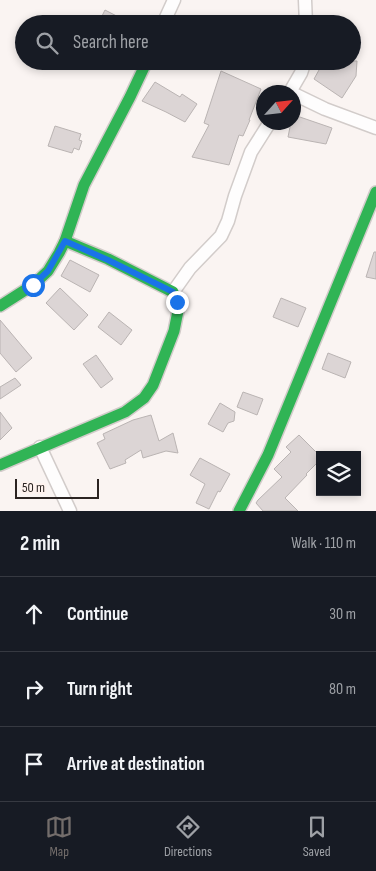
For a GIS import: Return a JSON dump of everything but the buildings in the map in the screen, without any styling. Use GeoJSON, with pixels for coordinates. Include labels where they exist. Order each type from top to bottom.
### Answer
{"type":"FeatureCollection","features":[{"type":"Feature","properties":{"kind":"street"},"geometry":{"type":"LineString","coordinates":[[167,15],[174,0]]}},
{"type":"Feature","properties":{"kind":"street"},"geometry":{"type":"LineString","coordinates":[[305,0],[306,15]]}},
{"type":"Feature","properties":{"kind":"street"},"geometry":{"type":"LineString","coordinates":[[0,306],[33,285],[48,271],[65,241],[84,185],[143,70]]}},
{"type":"Feature","properties":{"kind":"street"},"geometry":{"type":"LineString","coordinates":[[295,85],[302,70]]}},
{"type":"Feature","properties":{"kind":"street"},"geometry":{"type":"LineString","coordinates":[[301,98],[376,128]]}},
{"type":"Feature","properties":{"kind":"street"},"geometry":{"type":"LineString","coordinates":[[173,292],[190,268],[221,236],[228,221],[234,196],[252,152],[265,130]]}},
{"type":"Feature","properties":{"kind":"street"},"geometry":{"type":"LineString","coordinates":[[238,511],[268,455],[376,192]]}},
{"type":"Feature","properties":{"kind":"street"},"geometry":{"type":"LineString","coordinates":[[0,465],[125,412],[144,398],[153,385],[174,331],[178,312],[173,292],[65,241]]}},
{"type":"Feature","properties":{"kind":"street"},"geometry":{"type":"LineString","coordinates":[[40,447],[70,511]]}},
{"type":"Feature","properties":{"kind":"traffic: fast"},"geometry":{"type":"LineString","coordinates":[[0,306],[33,285],[48,271],[59,253],[84,185],[143,70]]}},
{"type":"Feature","properties":{"kind":"traffic: fast"},"geometry":{"type":"LineString","coordinates":[[239,511],[268,455],[376,192]]}},
{"type":"Feature","properties":{"kind":"traffic: fast"},"geometry":{"type":"LineString","coordinates":[[0,465],[125,412],[144,398],[153,385],[174,331],[178,311],[173,292],[108,259],[65,241]]}},
{"type":"Feature","properties":{"kind":"route"},"geometry":{"type":"LineString","coordinates":[[33,285],[48,271],[65,241],[173,292],[177,302]]}}]}
